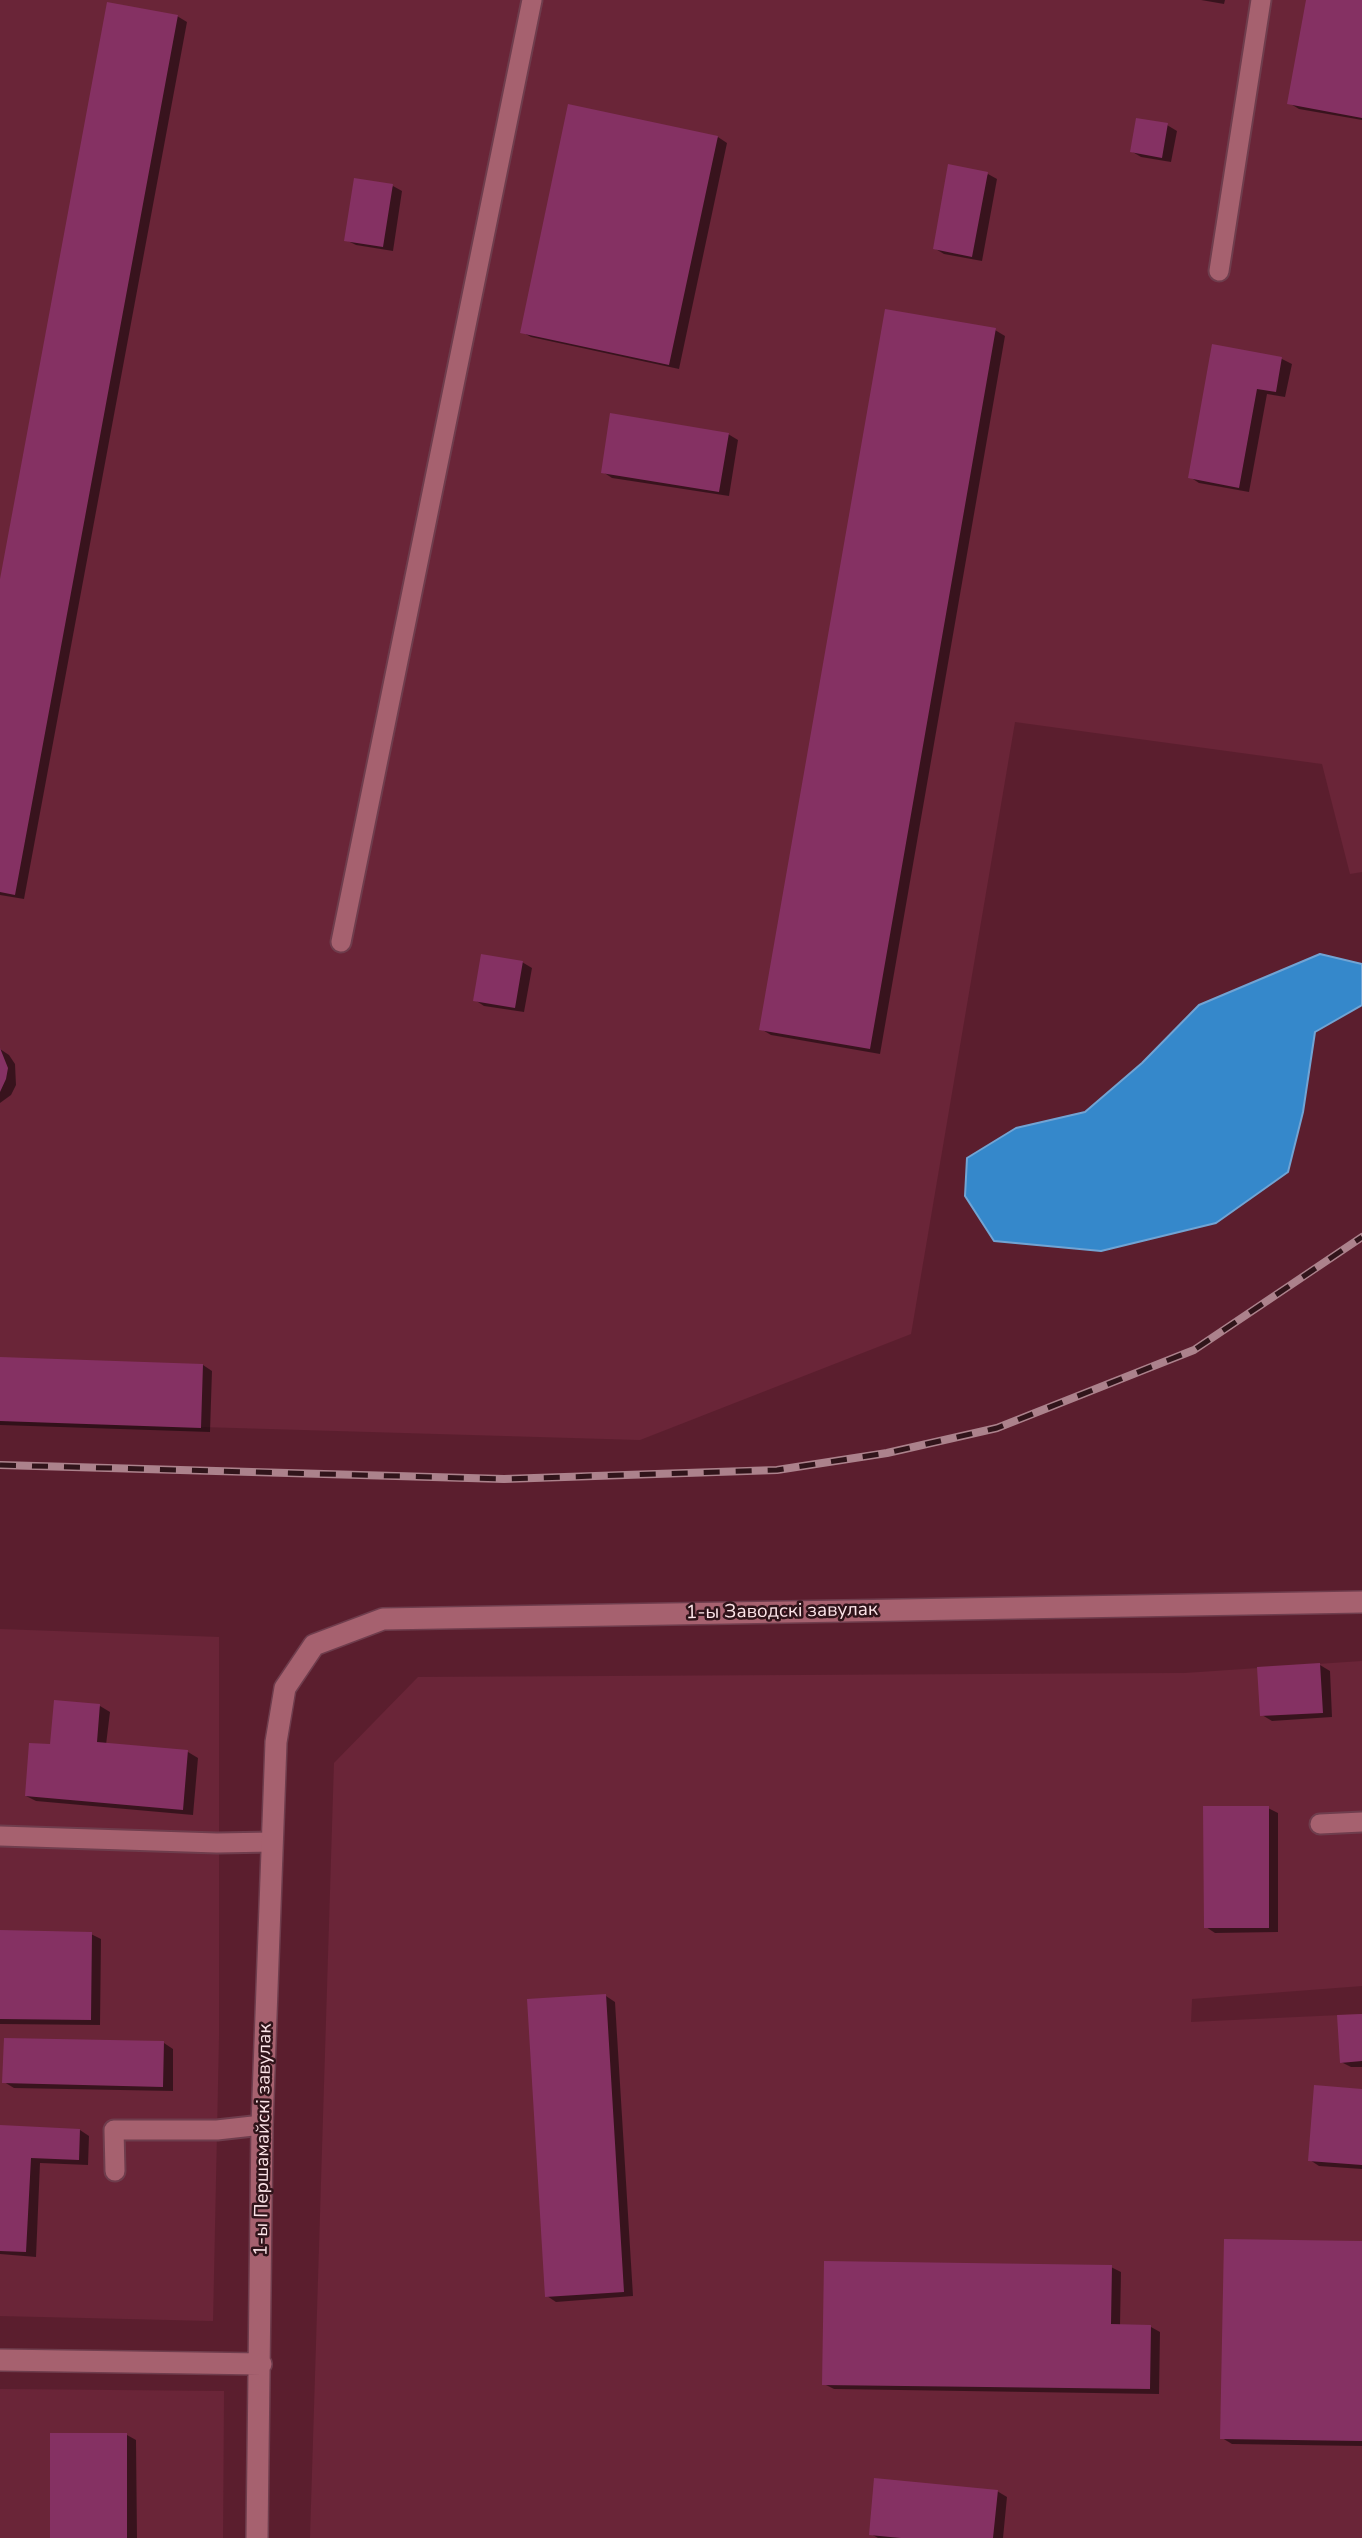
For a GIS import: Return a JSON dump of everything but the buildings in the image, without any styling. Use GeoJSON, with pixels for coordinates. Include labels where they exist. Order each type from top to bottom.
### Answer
{"type":"FeatureCollection","features":[{"type":"Feature","properties":{"kind":"street","name":"1-ы Заводскі завулак"},"geometry":{"type":"LineString","coordinates":[[275,1742],[285,1688],[314,1645],[383,1619],[1362,1602]]}},
{"type":"Feature","properties":{"kind":"street","name":"1-ы Першамайскі завулак"},"geometry":{"type":"LineString","coordinates":[[257,2538],[262,2125],[275,1742]]}},
{"type":"Feature","properties":{"kind":"street"},"geometry":{"type":"LineString","coordinates":[[0,2360],[261,2364]]}},
{"type":"Feature","properties":{"kind":"lane"},"geometry":{"type":"LineString","coordinates":[[341,942],[532,0]]}},
{"type":"Feature","properties":{"kind":"lane"},"geometry":{"type":"LineString","coordinates":[[1219,271],[1261,0]]}},
{"type":"Feature","properties":{"kind":"lane"},"geometry":{"type":"LineString","coordinates":[[1320,1824],[1362,1822]]}},
{"type":"Feature","properties":{"kind":"lane"},"geometry":{"type":"LineString","coordinates":[[0,1836],[217,1843],[272,1842]]}},
{"type":"Feature","properties":{"kind":"lane"},"geometry":{"type":"LineString","coordinates":[[115,2171],[114,2130],[217,2130],[262,2125]]}},
{"type":"Feature","properties":{"kind":"shaded area"},"geometry":{"type":"Polygon","coordinates":[[[0,0],[1362,0],[1362,872],[1350,874],[1322,764],[1015,722],[911,1334],[640,1440],[0,1421],[0,0]]]}},
{"type":"Feature","properties":{"kind":"shaded area"},"geometry":{"type":"Polygon","coordinates":[[[0,1629],[219,1637],[219,2036],[213,2321],[0,2316],[0,1629]]]}},
{"type":"Feature","properties":{"kind":"shaded area"},"geometry":{"type":"Polygon","coordinates":[[[1362,1661],[1362,1986],[1192,1999],[1191,2022],[1362,2014],[1362,2538],[310,2538],[334,1763],[418,1677],[1185,1673],[1362,1661]]]}},
{"type":"Feature","properties":{"kind":"shaded area"},"geometry":{"type":"Polygon","coordinates":[[[0,2389],[224,2391],[223,2538],[0,2538],[0,2389]]]}},
{"type":"Feature","properties":{"kind":"water"},"geometry":{"type":"Polygon","coordinates":[[[1320,954],[1362,964],[1362,1005],[1315,1032],[1303,1112],[1288,1172],[1216,1223],[1101,1251],[994,1241],[965,1196],[967,1158],[1016,1128],[1085,1112],[1142,1063],[1199,1005],[1320,954]]]}},
{"type":"Feature","properties":{"kind":"railway"},"geometry":{"type":"LineString","coordinates":[[0,1465],[504,1479],[777,1470],[887,1453],[997,1428],[1194,1350],[1362,1237]]}}]}
